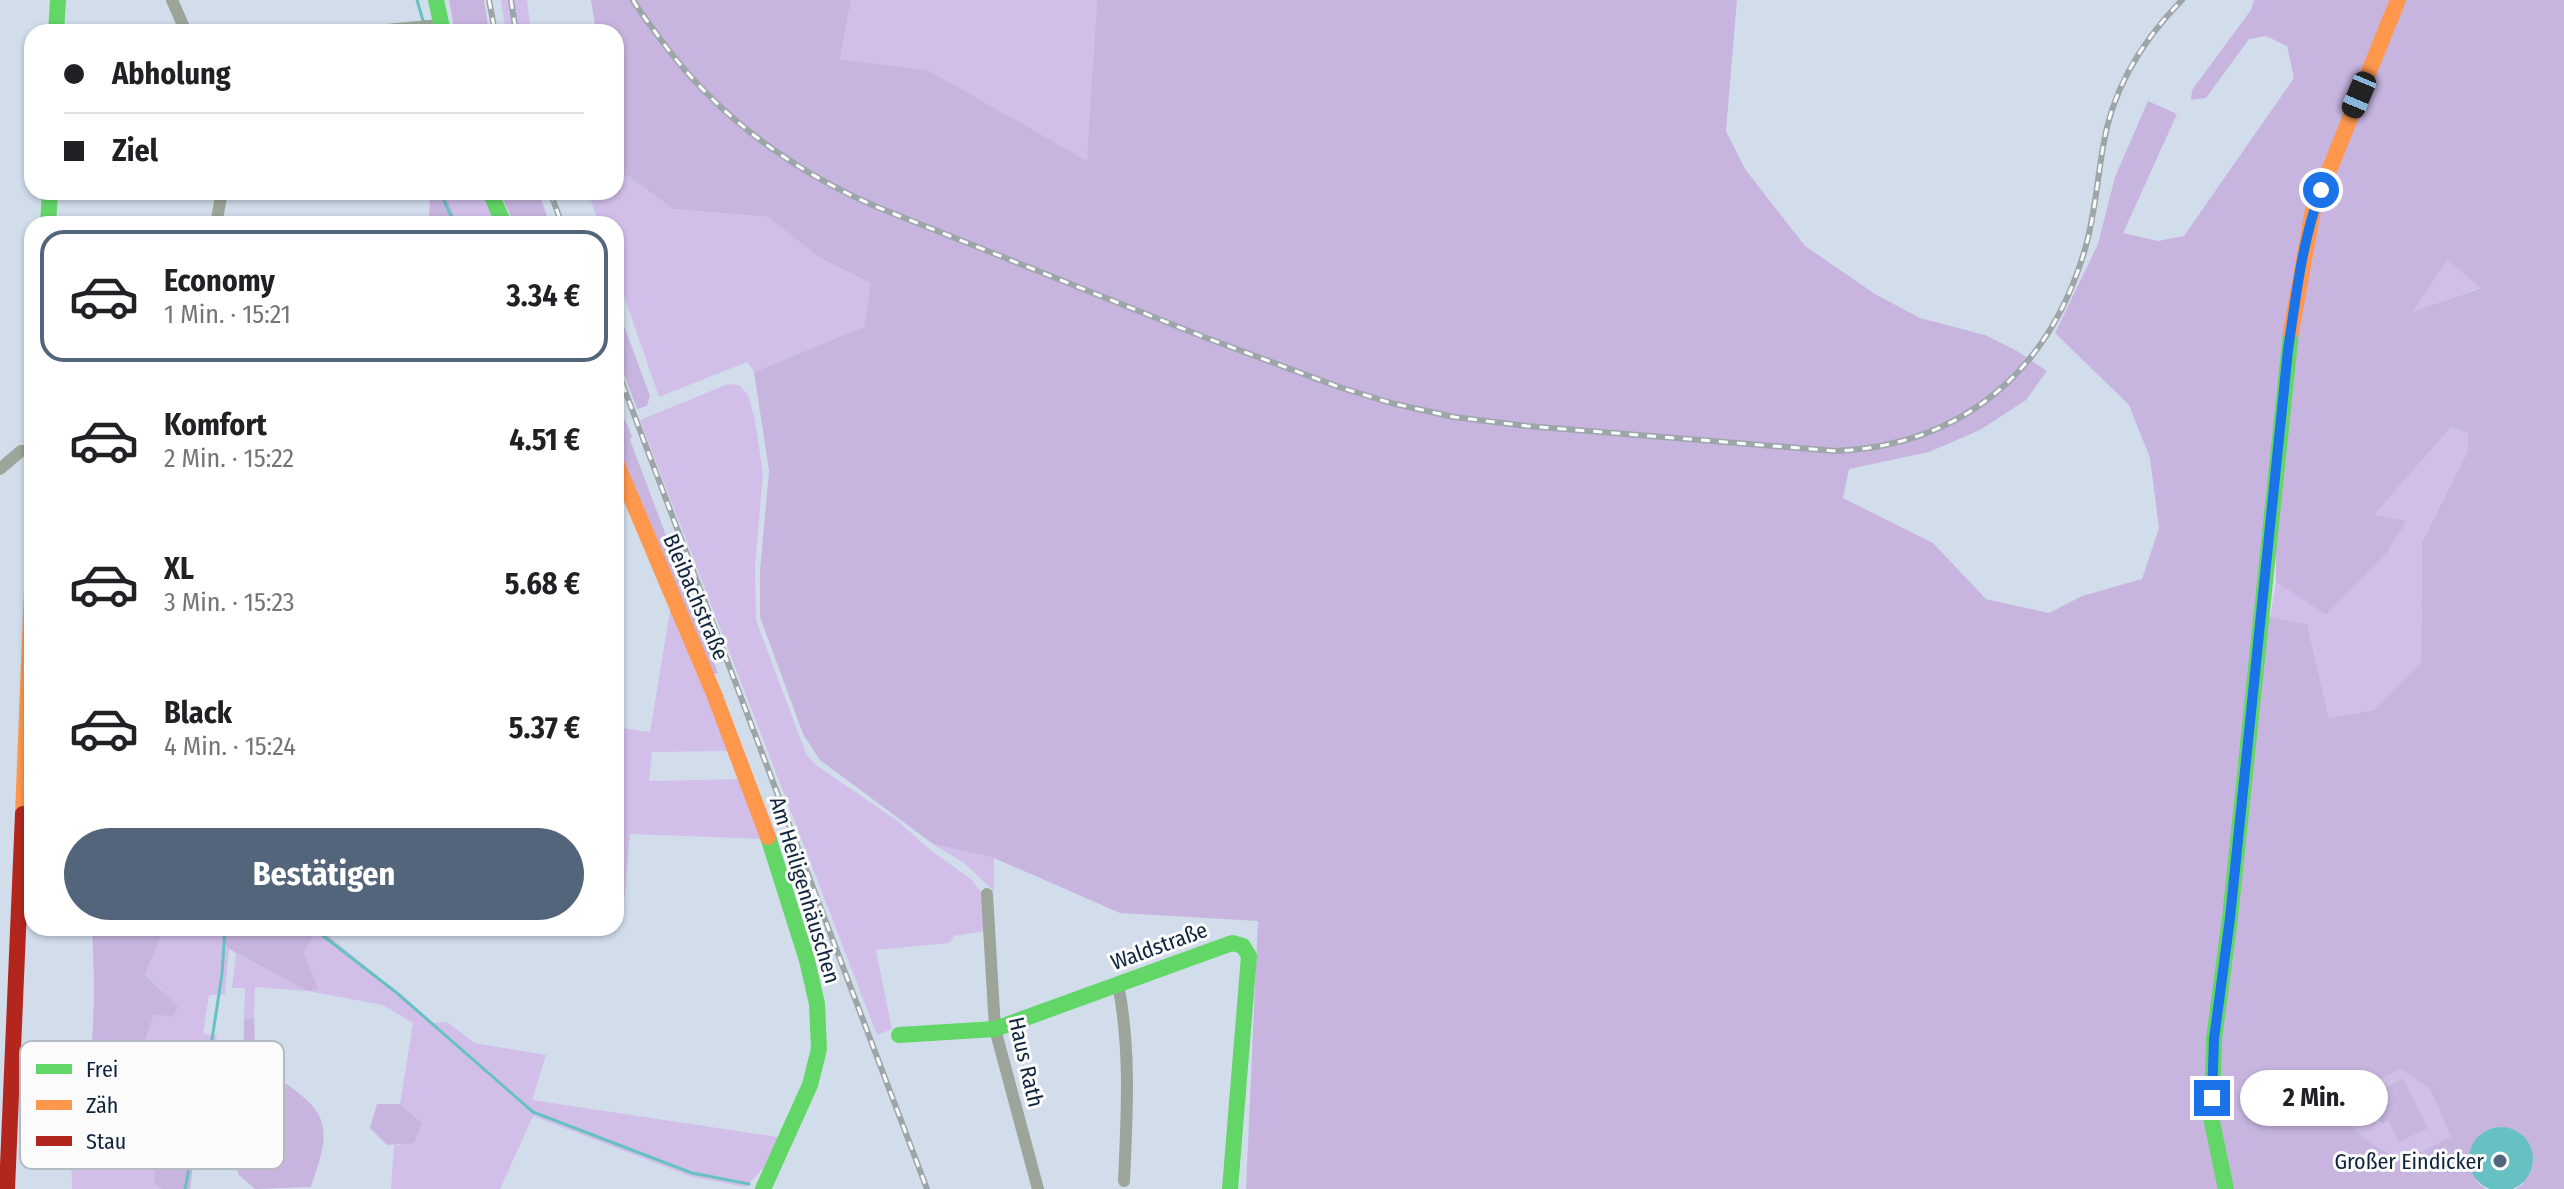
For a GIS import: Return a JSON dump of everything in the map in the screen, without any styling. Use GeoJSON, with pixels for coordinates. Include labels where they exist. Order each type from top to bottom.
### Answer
{"type":"FeatureCollection","features":[{"type":"Feature","properties":{"kind":"street"},"geometry":{"type":"LineString","coordinates":[[56,24],[58,0]]}},
{"type":"Feature","properties":{"kind":"street"},"geometry":{"type":"LineString","coordinates":[[172,0],[182,24]]}},
{"type":"Feature","properties":{"kind":"street"},"geometry":{"type":"LineString","coordinates":[[436,0],[438,24]]}},
{"type":"Feature","properties":{"kind":"street"},"geometry":{"type":"LineString","coordinates":[[2226,1189],[2212,1122],[2214,1039],[2230,918],[2297,291],[2313,210],[2398,0]]}},
{"type":"Feature","properties":{"kind":"street"},"geometry":{"type":"LineString","coordinates":[[0,469],[24,451]]}},
{"type":"Feature","properties":{"kind":"street","name":"Bleibachstraße"},"geometry":{"type":"LineString","coordinates":[[624,481],[736,749]]}},
{"type":"Feature","properties":{"kind":"street"},"geometry":{"type":"LineString","coordinates":[[7,1189],[6,1086],[24,743]]}},
{"type":"Feature","properties":{"kind":"street","name":"Am Heiligenhäuschen"},"geometry":{"type":"LineString","coordinates":[[736,749],[790,900],[820,1025],[820,1046],[813,1078],[762,1186]]}},
{"type":"Feature","properties":{"kind":"street","name":"Haus Rath"},"geometry":{"type":"LineString","coordinates":[[987,894],[995,1029],[1038,1189]]}},
{"type":"Feature","properties":{"kind":"street","name":"Waldstraße"},"geometry":{"type":"LineString","coordinates":[[899,1035],[922,1031],[977,1033],[995,1029],[1232,943],[1243,946],[1249,956],[1230,1189]]}},
{"type":"Feature","properties":{"kind":"street"},"geometry":{"type":"LineString","coordinates":[[1118,984],[1125,1024],[1128,1090],[1124,1181]]}},
{"type":"Feature","properties":{"kind":"shaded area"},"geometry":{"type":"Polygon","coordinates":[[[449,0],[484,0],[488,24],[454,24],[449,0]]]}},
{"type":"Feature","properties":{"kind":"shaded area"},"geometry":{"type":"Polygon","coordinates":[[[501,0],[527,0],[530,24],[505,24],[501,0]]]}},
{"type":"Feature","properties":{"kind":"shaded area"},"geometry":{"type":"Polygon","coordinates":[[[591,0],[851,0],[840,59],[928,70],[1087,161],[1097,0],[1737,0],[1726,131],[1745,169],[1805,246],[1875,294],[1920,318],[1985,335],[2047,371],[2026,400],[1980,430],[1929,452],[1849,469],[1843,498],[1933,543],[1986,599],[2049,613],[2082,596],[2142,579],[2159,528],[2150,458],[2129,405],[2055,333],[2098,244],[2115,177],[2148,101],[2177,114],[2123,233],[2158,241],[2184,236],[2294,78],[2287,46],[2266,36],[2249,39],[2206,98],[2191,100],[2192,90],[2251,10],[2254,0],[2564,0],[2564,1189],[2515,1189],[2523,1184],[2508,1128],[2496,1127],[2485,1131],[2477,1182],[2486,1189],[1246,1189],[1258,921],[1120,913],[994,858],[933,844],[820,760],[803,734],[760,617],[760,571],[769,471],[754,372],[864,327],[871,283],[822,259],[767,217],[673,209],[627,175],[624,176],[624,24],[595,24],[591,0]],[[2448,260],[2412,312],[2481,288],[2448,260]],[[2451,427],[2374,515],[2407,521],[2386,553],[2326,615],[2276,582],[2276,482],[2269,617],[2307,624],[2329,718],[2374,710],[2421,663],[2422,542],[2468,451],[2468,433],[2451,427]],[[2401,1069],[2339,1100],[2340,1106],[2306,1115],[2290,1110],[2308,1120],[2344,1108],[2403,1078],[2428,1128],[2399,1142],[2388,1121],[2381,1124],[2369,1105],[2345,1119],[2368,1141],[2402,1162],[2451,1137],[2430,1089],[2401,1069]]]}},
{"type":"Feature","properties":{"kind":"shaded area"},"geometry":{"type":"Polygon","coordinates":[[[851,0],[1097,0],[1088,162],[928,70],[840,59],[851,0]]]}},
{"type":"Feature","properties":{"kind":"shaded area"},"geometry":{"type":"Polygon","coordinates":[[[627,175],[673,209],[767,217],[822,259],[871,283],[864,327],[754,372],[747,362],[659,397],[624,296],[624,216],[596,216],[591,200],[624,200],[624,176],[627,175]]]}},
{"type":"Feature","properties":{"kind":"shaded area"},"geometry":{"type":"Polygon","coordinates":[[[430,200],[449,200],[454,216],[429,216],[430,200]]]}},
{"type":"Feature","properties":{"kind":"shaded area"},"geometry":{"type":"Polygon","coordinates":[[[449,200],[487,200],[492,211],[491,216],[454,216],[449,200]]]}},
{"type":"Feature","properties":{"kind":"shaded area"},"geometry":{"type":"Polygon","coordinates":[[[504,200],[541,200],[547,216],[510,216],[504,200]]]}},
{"type":"Feature","properties":{"kind":"shaded area"},"geometry":{"type":"Polygon","coordinates":[[[2448,260],[2482,287],[2411,313],[2448,260]]]}},
{"type":"Feature","properties":{"kind":"shaded area"},"geometry":{"type":"Polygon","coordinates":[[[624,326],[650,396],[647,406],[637,409],[624,374],[624,326]]]}},
{"type":"Feature","properties":{"kind":"shaded area"},"geometry":{"type":"Polygon","coordinates":[[[728,384],[739,385],[748,395],[763,473],[755,567],[756,620],[806,754],[816,765],[899,822],[929,849],[972,880],[984,896],[985,931],[954,936],[949,943],[876,950],[892,1029],[877,1035],[640,420],[728,384]]]}},
{"type":"Feature","properties":{"kind":"shaded area"},"geometry":{"type":"Polygon","coordinates":[[[624,418],[718,673],[712,674],[624,462],[624,418]]]}},
{"type":"Feature","properties":{"kind":"shaded area"},"geometry":{"type":"Polygon","coordinates":[[[2451,427],[2468,433],[2468,451],[2422,542],[2421,664],[2374,710],[2329,718],[2307,624],[2270,618],[2276,582],[2326,615],[2406,521],[2373,516],[2451,427]]]}},
{"type":"Feature","properties":{"kind":"shaded area"},"geometry":{"type":"Polygon","coordinates":[[[671,605],[731,751],[652,752],[649,781],[742,779],[764,839],[630,834],[624,901],[624,728],[650,732],[671,605]]]}},
{"type":"Feature","properties":{"kind":"shaded area"},"geometry":{"type":"Polygon","coordinates":[[[933,844],[994,858],[994,891],[964,863],[933,844]]]}},
{"type":"Feature","properties":{"kind":"shaded area"},"geometry":{"type":"Polygon","coordinates":[[[92,936],[162,936],[145,974],[178,1007],[173,1017],[154,1014],[145,1041],[91,1041],[92,936]]]}},
{"type":"Feature","properties":{"kind":"shaded area"},"geometry":{"type":"Polygon","coordinates":[[[162,936],[222,936],[229,949],[225,994],[209,995],[203,1034],[217,1035],[216,1041],[145,1041],[162,990],[145,974],[162,936]]]}},
{"type":"Feature","properties":{"kind":"shaded area"},"geometry":{"type":"Polygon","coordinates":[[[222,936],[311,936],[304,952],[318,989],[307,991],[229,949],[222,936]]]}},
{"type":"Feature","properties":{"kind":"shaded area"},"geometry":{"type":"Polygon","coordinates":[[[329,936],[434,1023],[447,1022],[475,1043],[546,1055],[532,1100],[778,1137],[766,1165],[746,1187],[692,1177],[533,1116],[500,1189],[391,1189],[394,1145],[399,1145],[422,1123],[400,1104],[413,1023],[383,1005],[307,991],[317,989],[304,952],[311,938],[329,936]]]}},
{"type":"Feature","properties":{"kind":"shaded area"},"geometry":{"type":"Polygon","coordinates":[[[236,953],[307,991],[255,987],[254,1018],[244,1019],[245,988],[232,988],[236,953]]]}},
{"type":"Feature","properties":{"kind":"shaded area"},"geometry":{"type":"Polygon","coordinates":[[[254,1018],[255,1041],[244,1041],[244,1019],[254,1018]]]}},
{"type":"Feature","properties":{"kind":"shaded area"},"geometry":{"type":"Polygon","coordinates":[[[2401,1069],[2430,1089],[2451,1137],[2402,1163],[2368,1141],[2345,1119],[2367,1105],[2380,1124],[2388,1121],[2428,1128],[2403,1078],[2344,1108],[2308,1120],[2288,1109],[2340,1106],[2338,1100],[2401,1069]]]}},
{"type":"Feature","properties":{"kind":"shaded area"},"geometry":{"type":"Polygon","coordinates":[[[284,1084],[290,1086],[312,1106],[323,1127],[322,1149],[311,1187],[255,1189],[236,1169],[284,1169],[284,1084]]]}},
{"type":"Feature","properties":{"kind":"shaded area"},"geometry":{"type":"Polygon","coordinates":[[[377,1104],[400,1104],[422,1123],[414,1143],[387,1145],[370,1128],[377,1104]]]}},
{"type":"Feature","properties":{"kind":"shaded area"},"geometry":{"type":"Polygon","coordinates":[[[2495,1127],[2507,1127],[2519,1132],[2528,1141],[2533,1153],[2533,1165],[2528,1177],[2510,1190],[2492,1190],[2483,1186],[2474,1177],[2469,1165],[2469,1153],[2474,1141],[2483,1132],[2495,1127]]]}},
{"type":"Feature","properties":{"kind":"shaded area"},"geometry":{"type":"Polygon","coordinates":[[[72,1169],[165,1169],[154,1183],[162,1189],[72,1189],[72,1169]]]}},
{"type":"Feature","properties":{"kind":"shaded area"},"geometry":{"type":"Polygon","coordinates":[[[156,1169],[192,1169],[190,1189],[162,1189],[154,1183],[156,1169]]]}},
{"type":"Feature","properties":{"kind":"waterway"},"geometry":{"type":"LineString","coordinates":[[417,0],[424,24]]}},
{"type":"Feature","properties":{"kind":"waterway"},"geometry":{"type":"LineString","coordinates":[[444,200],[451,216]]}},
{"type":"Feature","properties":{"kind":"waterway"},"geometry":{"type":"LineString","coordinates":[[212,1041],[224,936]]}},
{"type":"Feature","properties":{"kind":"waterway"},"geometry":{"type":"LineString","coordinates":[[323,936],[397,993],[533,1112],[692,1173],[749,1184]]}},
{"type":"Feature","properties":{"kind":"waterway"},"geometry":{"type":"LineString","coordinates":[[185,1189],[189,1169]]}},
{"type":"Feature","properties":{"kind":"railway"},"geometry":{"type":"LineString","coordinates":[[489,0],[494,24]]}},
{"type":"Feature","properties":{"kind":"railway"},"geometry":{"type":"LineString","coordinates":[[511,0],[515,24]]}},
{"type":"Feature","properties":{"kind":"railway"},"geometry":{"type":"LineString","coordinates":[[633,0],[661,40],[706,93],[758,138],[815,176],[877,207],[1204,337],[1339,387],[1454,417],[1527,426],[1836,451],[1882,446],[1924,434],[1962,416],[1995,393],[2025,365],[2049,331],[2070,292],[2085,249],[2107,126],[2121,86],[2154,32],[2182,0]]}},
{"type":"Feature","properties":{"kind":"railway"},"geometry":{"type":"LineString","coordinates":[[553,200],[559,216]]}},
{"type":"Feature","properties":{"kind":"railway"},"geometry":{"type":"LineString","coordinates":[[624,388],[927,1189]]}},
{"type":"Feature","properties":{"kind":"traffic: fast"},"geometry":{"type":"LineString","coordinates":[[56,24],[58,0]]}},
{"type":"Feature","properties":{"kind":"traffic: fast"},"geometry":{"type":"LineString","coordinates":[[436,0],[441,24]]}},
{"type":"Feature","properties":{"kind":"traffic: fast"},"geometry":{"type":"LineString","coordinates":[[48,216],[50,200]]}},
{"type":"Feature","properties":{"kind":"traffic: fast"},"geometry":{"type":"LineString","coordinates":[[494,200],[500,216]]}},
{"type":"Feature","properties":{"kind":"traffic: fast"},"geometry":{"type":"LineString","coordinates":[[2226,1189],[2212,1122],[2214,1039],[2230,918],[2291,332]]}},
{"type":"Feature","properties":{"kind":"traffic: fast"},"geometry":{"type":"LineString","coordinates":[[763,1189],[810,1085],[819,1049],[817,1004],[807,960],[768,837]]}},
{"type":"Feature","properties":{"kind":"traffic: fast"},"geometry":{"type":"LineString","coordinates":[[899,1035],[995,1029],[1232,943],[1243,946],[1249,956],[1230,1189]]}},
{"type":"Feature","properties":{"kind":"traffic: slow"},"geometry":{"type":"LineString","coordinates":[[2291,332],[2313,210],[2398,0]]}},
{"type":"Feature","properties":{"kind":"traffic: slow"},"geometry":{"type":"LineString","coordinates":[[624,481],[714,694],[768,837]]}},
{"type":"Feature","properties":{"kind":"traffic: slow"},"geometry":{"type":"LineString","coordinates":[[23,814],[24,789]]}},
{"type":"Feature","properties":{"kind":"traffic: jam"},"geometry":{"type":"LineString","coordinates":[[7,1189],[23,814]]}},
{"type":"Feature","properties":{"kind":"place","name":"Großer Eindicker"},"geometry":{"type":"Point","coordinates":[2500,1161]}},
{"type":"Feature","properties":{"kind":"route"},"geometry":{"type":"LineString","coordinates":[[2212,1098],[2214,1039],[2230,918],[2288,350],[2299,276],[2313,210],[2321,190]]}}]}
